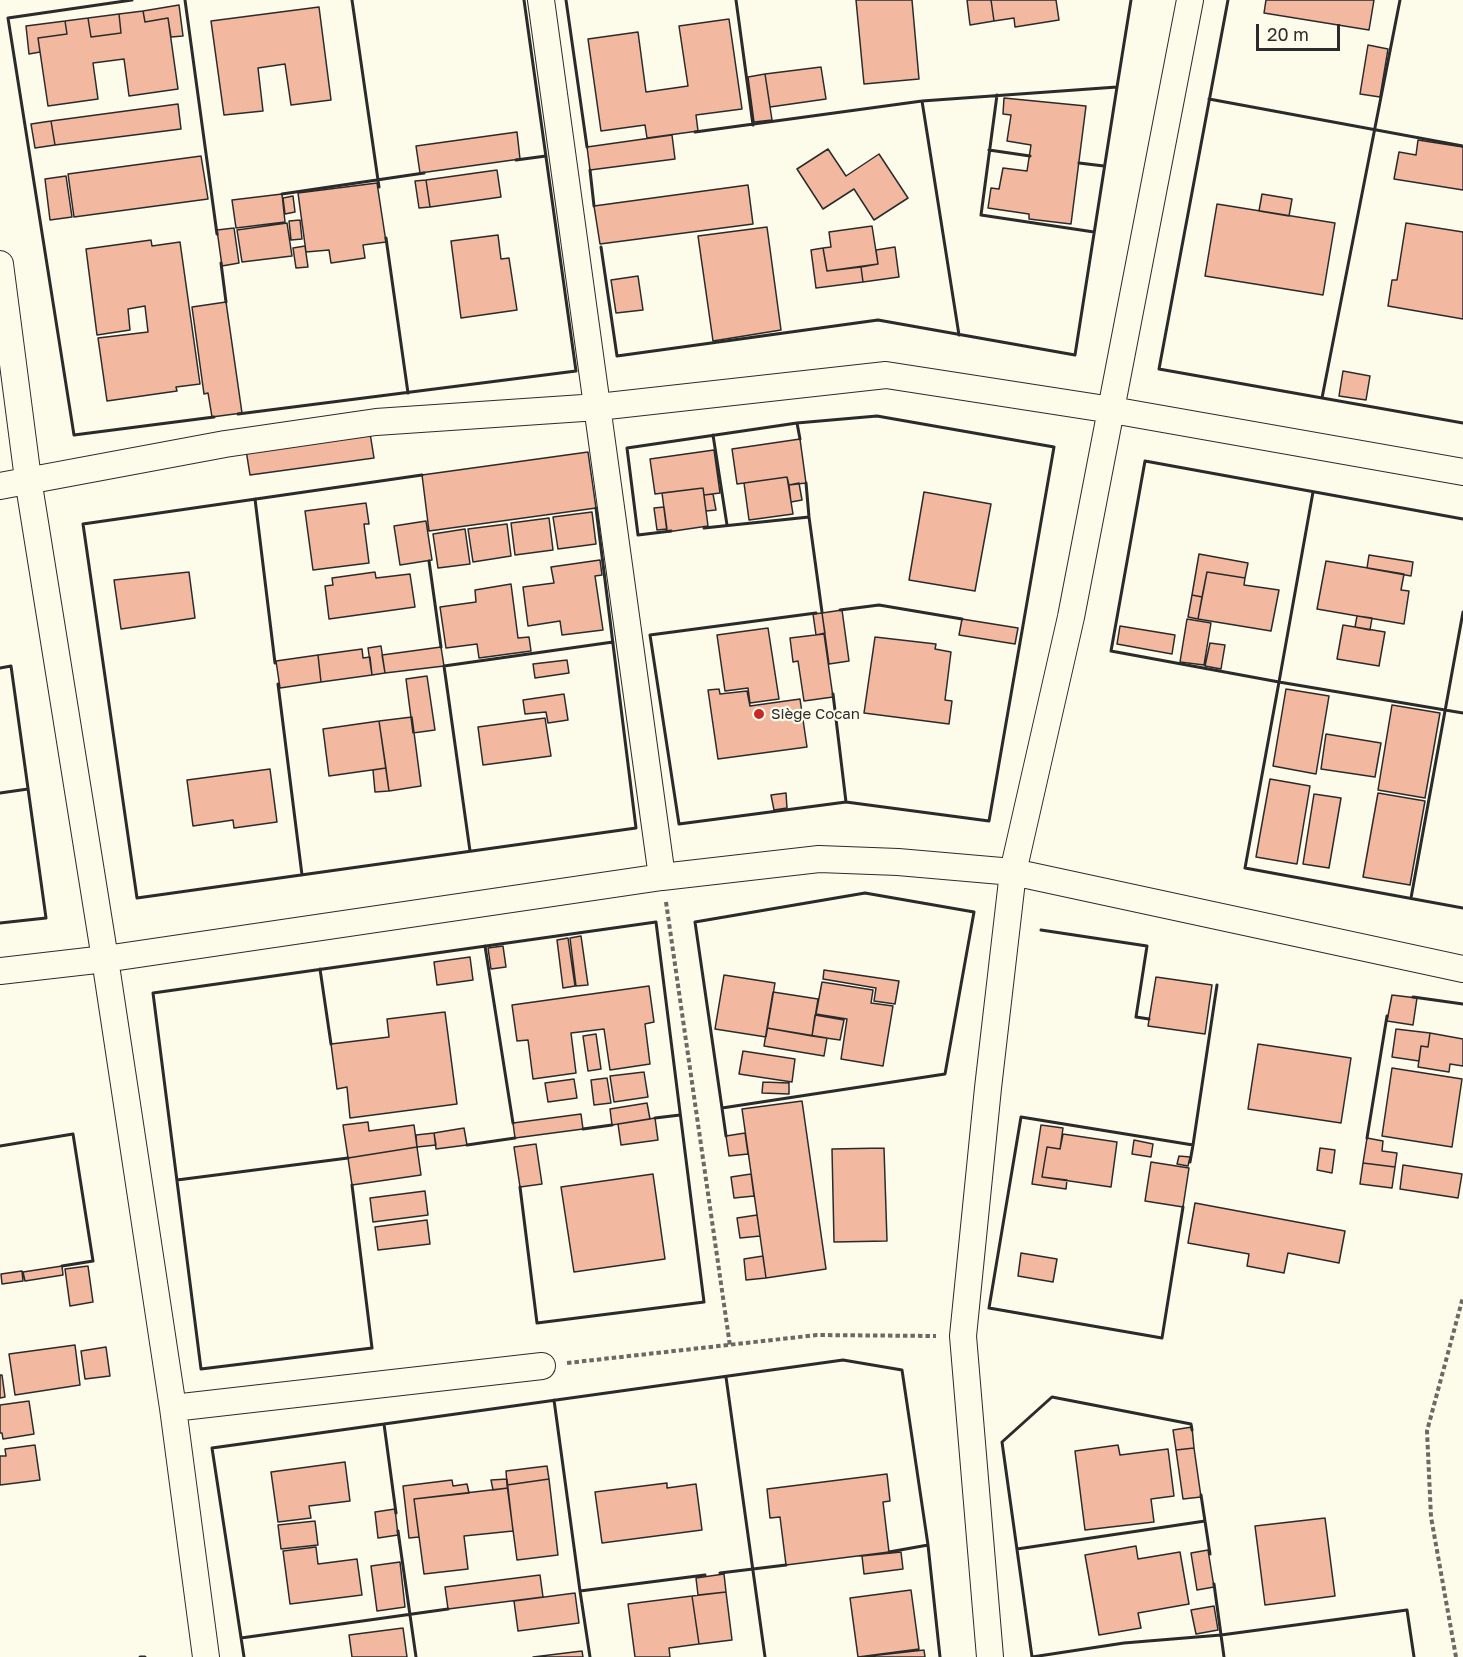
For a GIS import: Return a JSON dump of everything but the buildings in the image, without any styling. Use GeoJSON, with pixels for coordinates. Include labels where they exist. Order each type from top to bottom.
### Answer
{"type":"FeatureCollection","features":[{"type":"Feature","properties":{"kind":"street"},"geometry":{"type":"LineString","coordinates":[[541,0],[662,878]]}},
{"type":"Feature","properties":{"kind":"street"},"geometry":{"type":"LineString","coordinates":[[990,1657],[963,1336],[987,1088],[1013,872],[1071,617],[1190,0]]}},
{"type":"Feature","properties":{"kind":"street"},"geometry":{"type":"LineString","coordinates":[[0,264],[28,479],[105,959],[173,1408],[206,1657]]}},
{"type":"Feature","properties":{"kind":"street"},"geometry":{"type":"LineString","coordinates":[[0,486],[225,444],[376,422],[598,407],[886,375],[1112,410],[1463,472]]}},
{"type":"Feature","properties":{"kind":"street"},"geometry":{"type":"LineString","coordinates":[[0,971],[105,959],[662,878],[819,859],[898,862],[1013,872],[1463,969]]}},
{"type":"Feature","properties":{"kind":"street"},"geometry":{"type":"LineString","coordinates":[[173,1408],[542,1366]]}},
{"type":"Feature","properties":{"kind":"path"},"geometry":{"type":"LineString","coordinates":[[662,878],[730,1346]]}},
{"type":"Feature","properties":{"kind":"path"},"geometry":{"type":"LineString","coordinates":[[1456,1657],[1431,1517],[1427,1431],[1463,1296]]}},
{"type":"Feature","properties":{"kind":"path"},"geometry":{"type":"LineString","coordinates":[[542,1366],[817,1335],[963,1336]]}},
{"type":"Feature","properties":{"kind":"wall"},"geometry":{"type":"LineString","coordinates":[[132,0],[8,18],[74,435],[214,417]]}},
{"type":"Feature","properties":{"kind":"wall"},"geometry":{"type":"LineString","coordinates":[[185,0],[217,234]]}},
{"type":"Feature","properties":{"kind":"wall"},"geometry":{"type":"LineString","coordinates":[[352,0],[379,187]]}},
{"type":"Feature","properties":{"kind":"wall"},"geometry":{"type":"LineString","coordinates":[[238,414],[576,371],[524,0]]}},
{"type":"Feature","properties":{"kind":"wall"},"geometry":{"type":"LineString","coordinates":[[566,0],[587,147]]}},
{"type":"Feature","properties":{"kind":"wall"},"geometry":{"type":"LineString","coordinates":[[736,0],[753,125]]}},
{"type":"Feature","properties":{"kind":"wall"},"geometry":{"type":"LineString","coordinates":[[1117,87],[1131,0]]}},
{"type":"Feature","properties":{"kind":"wall"},"geometry":{"type":"LineString","coordinates":[[1228,0],[1159,369],[1463,423]]}},
{"type":"Feature","properties":{"kind":"wall"},"geometry":{"type":"LineString","coordinates":[[1322,398],[1400,0]]}},
{"type":"Feature","properties":{"kind":"wall"},"geometry":{"type":"LineString","coordinates":[[601,247],[617,356],[878,320],[1075,355],[1117,87],[922,101],[695,132]]}},
{"type":"Feature","properties":{"kind":"wall"},"geometry":{"type":"LineString","coordinates":[[997,95],[981,215],[1094,232]]}},
{"type":"Feature","properties":{"kind":"wall"},"geometry":{"type":"LineString","coordinates":[[1209,99],[1463,146]]}},
{"type":"Feature","properties":{"kind":"wall"},"geometry":{"type":"LineString","coordinates":[[922,101],[959,335]]}},
{"type":"Feature","properties":{"kind":"wall"},"geometry":{"type":"LineString","coordinates":[[989,150],[1030,156]]}},
{"type":"Feature","properties":{"kind":"wall"},"geometry":{"type":"LineString","coordinates":[[516,160],[546,156]]}},
{"type":"Feature","properties":{"kind":"wall"},"geometry":{"type":"LineString","coordinates":[[1079,163],[1104,166]]}},
{"type":"Feature","properties":{"kind":"wall"},"geometry":{"type":"LineString","coordinates":[[590,170],[594,206]]}},
{"type":"Feature","properties":{"kind":"wall"},"geometry":{"type":"LineString","coordinates":[[282,194],[424,173]]}},
{"type":"Feature","properties":{"kind":"wall"},"geometry":{"type":"LineString","coordinates":[[386,238],[408,393]]}},
{"type":"Feature","properties":{"kind":"wall"},"geometry":{"type":"LineString","coordinates":[[221,263],[226,302]]}},
{"type":"Feature","properties":{"kind":"wall"},"geometry":{"type":"LineString","coordinates":[[797,423],[877,416],[1054,447],[989,821],[846,802],[679,824],[650,635],[816,613]]}},
{"type":"Feature","properties":{"kind":"wall"},"geometry":{"type":"LineString","coordinates":[[671,531],[638,535],[627,448],[797,423],[800,439]]}},
{"type":"Feature","properties":{"kind":"wall"},"geometry":{"type":"LineString","coordinates":[[713,435],[727,525]]}},
{"type":"Feature","properties":{"kind":"wall"},"geometry":{"type":"LineString","coordinates":[[1463,519],[1145,461],[1111,651],[1279,682],[1245,868],[1463,908]]}},
{"type":"Feature","properties":{"kind":"wall"},"geometry":{"type":"LineString","coordinates":[[422,475],[83,524],[137,898],[636,828],[596,508]]}},
{"type":"Feature","properties":{"kind":"wall"},"geometry":{"type":"LineString","coordinates":[[806,483],[822,612]]}},
{"type":"Feature","properties":{"kind":"wall"},"geometry":{"type":"LineString","coordinates":[[1313,492],[1279,682],[1463,713]]}},
{"type":"Feature","properties":{"kind":"wall"},"geometry":{"type":"LineString","coordinates":[[255,499],[275,663]]}},
{"type":"Feature","properties":{"kind":"wall"},"geometry":{"type":"LineString","coordinates":[[704,528],[809,517]]}},
{"type":"Feature","properties":{"kind":"wall"},"geometry":{"type":"LineString","coordinates":[[429,561],[441,647]]}},
{"type":"Feature","properties":{"kind":"wall"},"geometry":{"type":"LineString","coordinates":[[840,610],[879,605],[962,619]]}},
{"type":"Feature","properties":{"kind":"wall"},"geometry":{"type":"LineString","coordinates":[[1411,898],[1463,612]]}},
{"type":"Feature","properties":{"kind":"wall"},"geometry":{"type":"LineString","coordinates":[[470,851],[444,666],[613,642]]}},
{"type":"Feature","properties":{"kind":"wall"},"geometry":{"type":"LineString","coordinates":[[0,668],[11,666],[46,918],[0,923]]}},
{"type":"Feature","properties":{"kind":"wall"},"geometry":{"type":"LineString","coordinates":[[278,684],[302,875]]}},
{"type":"Feature","properties":{"kind":"wall"},"geometry":{"type":"LineString","coordinates":[[833,694],[846,802]]}},
{"type":"Feature","properties":{"kind":"wall"},"geometry":{"type":"LineString","coordinates":[[0,793],[28,789]]}},
{"type":"Feature","properties":{"kind":"wall"},"geometry":{"type":"LineString","coordinates":[[722,1108],[945,1074],[974,912],[865,893],[695,922],[726,1136]]}},
{"type":"Feature","properties":{"kind":"wall"},"geometry":{"type":"LineString","coordinates":[[352,1185],[372,1348],[201,1369],[153,993],[656,922],[704,1302],[537,1323],[520,1187]]}},
{"type":"Feature","properties":{"kind":"wall"},"geometry":{"type":"LineString","coordinates":[[1041,930],[1147,946],[1136,1017],[1149,1019]]}},
{"type":"Feature","properties":{"kind":"wall"},"geometry":{"type":"LineString","coordinates":[[485,946],[513,1123]]}},
{"type":"Feature","properties":{"kind":"wall"},"geometry":{"type":"LineString","coordinates":[[320,969],[331,1044]]}},
{"type":"Feature","properties":{"kind":"wall"},"geometry":{"type":"LineString","coordinates":[[1193,1145],[1217,985]]}},
{"type":"Feature","properties":{"kind":"wall"},"geometry":{"type":"LineString","coordinates":[[1413,997],[1463,1004]]}},
{"type":"Feature","properties":{"kind":"wall"},"geometry":{"type":"LineString","coordinates":[[1367,1138],[1387,1016]]}},
{"type":"Feature","properties":{"kind":"wall"},"geometry":{"type":"LineString","coordinates":[[655,1118],[680,1115]]}},
{"type":"Feature","properties":{"kind":"wall"},"geometry":{"type":"LineString","coordinates":[[1183,1207],[1162,1338],[989,1308],[1021,1117],[1193,1145],[1190,1162]]}},
{"type":"Feature","properties":{"kind":"wall"},"geometry":{"type":"LineString","coordinates":[[583,1129],[612,1125]]}},
{"type":"Feature","properties":{"kind":"wall"},"geometry":{"type":"LineString","coordinates":[[0,1146],[73,1134],[93,1261],[62,1266]]}},
{"type":"Feature","properties":{"kind":"wall"},"geometry":{"type":"LineString","coordinates":[[467,1145],[515,1138]]}},
{"type":"Feature","properties":{"kind":"wall"},"geometry":{"type":"LineString","coordinates":[[177,1180],[348,1158]]}},
{"type":"Feature","properties":{"kind":"wall"},"geometry":{"type":"LineString","coordinates":[[244,1657],[212,1448],[843,1360],[902,1370],[928,1545]]}},
{"type":"Feature","properties":{"kind":"wall"},"geometry":{"type":"LineString","coordinates":[[726,1377],[765,1657]]}},
{"type":"Feature","properties":{"kind":"wall"},"geometry":{"type":"LineString","coordinates":[[1032,1657],[1002,1442],[1052,1397],[1191,1424],[1192,1430]]}},
{"type":"Feature","properties":{"kind":"wall"},"geometry":{"type":"LineString","coordinates":[[554,1400],[580,1591]]}},
{"type":"Feature","properties":{"kind":"wall"},"geometry":{"type":"LineString","coordinates":[[384,1424],[396,1513]]}},
{"type":"Feature","properties":{"kind":"wall"},"geometry":{"type":"LineString","coordinates":[[1201,1495],[1210,1554]]}},
{"type":"Feature","properties":{"kind":"wall"},"geometry":{"type":"LineString","coordinates":[[1017,1549],[1205,1521]]}},
{"type":"Feature","properties":{"kind":"wall"},"geometry":{"type":"LineString","coordinates":[[398,1531],[416,1657]]}},
{"type":"Feature","properties":{"kind":"wall"},"geometry":{"type":"LineString","coordinates":[[889,1552],[928,1545],[940,1657]]}},
{"type":"Feature","properties":{"kind":"wall"},"geometry":{"type":"LineString","coordinates":[[720,1573],[786,1565]]}},
{"type":"Feature","properties":{"kind":"wall"},"geometry":{"type":"LineString","coordinates":[[590,1657],[580,1591],[705,1575]]}},
{"type":"Feature","properties":{"kind":"wall"},"geometry":{"type":"LineString","coordinates":[[1214,1584],[1221,1635],[1407,1610],[1414,1657]]}},
{"type":"Feature","properties":{"kind":"wall"},"geometry":{"type":"LineString","coordinates":[[241,1638],[448,1609]]}},
{"type":"Feature","properties":{"kind":"wall"},"geometry":{"type":"LineString","coordinates":[[1032,1657],[1124,1643],[1221,1635],[1224,1657]]}},
{"type":"Feature","properties":{"kind":"wall"},"geometry":{"type":"LineString","coordinates":[[140,1657],[145,1657]]}},
{"type":"Feature","properties":{"kind":"place","name":"Siège Cocan"},"geometry":{"type":"Point","coordinates":[759,714]}}]}
